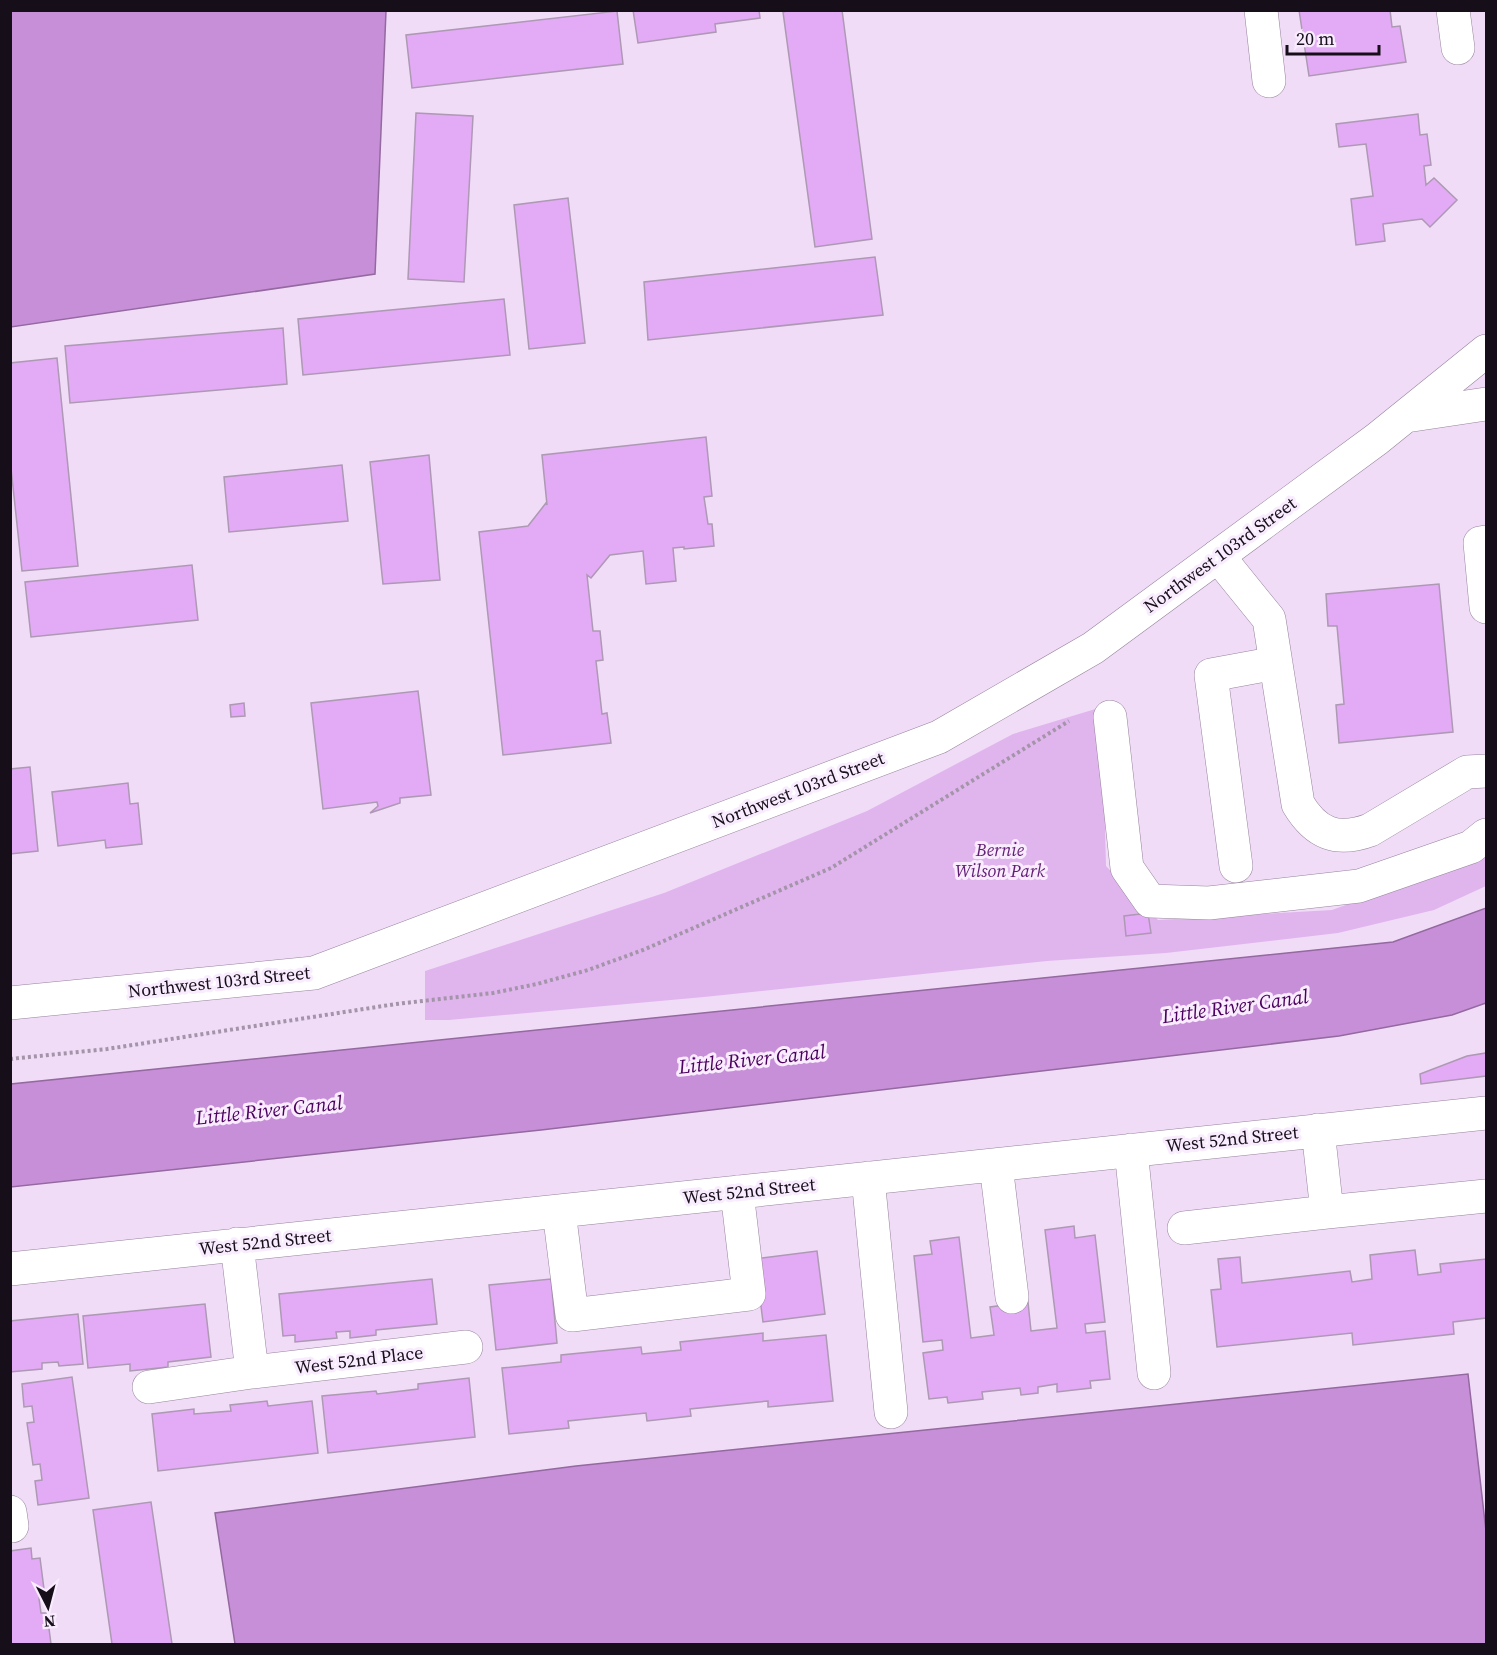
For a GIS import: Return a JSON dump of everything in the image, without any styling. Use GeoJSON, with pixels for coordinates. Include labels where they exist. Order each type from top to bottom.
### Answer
{"type":"FeatureCollection","features":[{"type":"Feature","properties":{"kind":"main road"},"geometry":{"type":"LineString","coordinates":[[1261,10],[1269,81]]}},
{"type":"Feature","properties":{"kind":"main road"},"geometry":{"type":"LineString","coordinates":[[1453,10],[1458,48]]}},
{"type":"Feature","properties":{"kind":"main road","name":"Northwest 103rd Street"},"geometry":{"type":"LineString","coordinates":[[10,1004],[314,973],[939,737],[1093,648],[1377,439],[1486,351]]}},
{"type":"Feature","properties":{"kind":"main road"},"geometry":{"type":"LineString","coordinates":[[1405,417],[1486,404]]}},
{"type":"Feature","properties":{"kind":"main road"},"geometry":{"type":"LineString","coordinates":[[1486,542],[1480,543],[1486,607]]}},
{"type":"Feature","properties":{"kind":"main road"},"geometry":{"type":"LineString","coordinates":[[1218,556],[1269,619],[1298,804],[1307,819],[1321,830],[1337,836],[1354,836],[1370,830],[1467,772],[1486,771]]}},
{"type":"Feature","properties":{"kind":"main road"},"geometry":{"type":"LineString","coordinates":[[1236,866],[1211,675],[1276,663]]}},
{"type":"Feature","properties":{"kind":"main road"},"geometry":{"type":"LineString","coordinates":[[1110,717],[1127,868],[1150,901],[1209,903],[1359,886],[1471,848],[1486,835]]}},
{"type":"Feature","properties":{"kind":"main road","name":"West 52nd Street"},"geometry":{"type":"LineString","coordinates":[[10,1269],[1486,1113]]}},
{"type":"Feature","properties":{"kind":"main road"},"geometry":{"type":"LineString","coordinates":[[1318,1130],[1327,1212]]}},
{"type":"Feature","properties":{"kind":"main road"},"geometry":{"type":"LineString","coordinates":[[1131,1150],[1154,1373]]}},
{"type":"Feature","properties":{"kind":"main road"},"geometry":{"type":"LineString","coordinates":[[996,1165],[1012,1297]]}},
{"type":"Feature","properties":{"kind":"main road"},"geometry":{"type":"LineString","coordinates":[[868,1178],[891,1412]]}},
{"type":"Feature","properties":{"kind":"main road"},"geometry":{"type":"LineString","coordinates":[[559,1211],[572,1315],[749,1294],[737,1192]]}},
{"type":"Feature","properties":{"kind":"main road"},"geometry":{"type":"LineString","coordinates":[[1184,1228],[1486,1196]]}},
{"type":"Feature","properties":{"kind":"main road"},"geometry":{"type":"LineString","coordinates":[[237,1245],[252,1372]]}},
{"type":"Feature","properties":{"kind":"main road","name":"West 52nd Place"},"geometry":{"type":"LineString","coordinates":[[149,1387],[252,1372],[466,1347]]}},
{"type":"Feature","properties":{"kind":"path"},"geometry":{"type":"LineString","coordinates":[[10,1059],[107,1049],[384,1006],[493,993],[588,970],[643,950],[831,868],[1069,721]]}},
{"type":"Feature","properties":{"kind":"green space","name":"Bernie Wilson Park"},"geometry":{"type":"Polygon","coordinates":[[[1102,707],[1106,866],[1158,920],[1332,910],[1486,853],[1486,886],[1434,910],[1338,933],[1166,953],[1047,961],[704,997],[449,1020],[425,1020],[425,971],[664,893],[867,811],[1013,734],[1102,707]]]}},
{"type":"Feature","properties":{"kind":"water"},"geometry":{"type":"Polygon","coordinates":[[[10,11],[386,11],[375,274],[11,327],[10,11]]]}},
{"type":"Feature","properties":{"kind":"water","name":"Little River Canal"},"geometry":{"type":"Polygon","coordinates":[[[1486,908],[1486,1003],[1452,1015],[1339,1036],[541,1130],[11,1187],[11,1084],[1393,942],[1486,908]]]}},
{"type":"Feature","properties":{"kind":"water"},"geometry":{"type":"Polygon","coordinates":[[[1468,1374],[1486,1531],[1486,1644],[235,1644],[215,1513],[576,1466],[1468,1374]]]}},
{"type":"Feature","properties":{"kind":"building"},"geometry":{"type":"Polygon","coordinates":[[[633,10],[759,10],[760,18],[715,24],[716,32],[638,43],[633,10]]]}},
{"type":"Feature","properties":{"kind":"building"},"geometry":{"type":"Polygon","coordinates":[[[842,10],[872,239],[815,247],[783,12],[842,10]]]}},
{"type":"Feature","properties":{"kind":"building"},"geometry":{"type":"Polygon","coordinates":[[[1299,10],[1390,10],[1392,27],[1400,26],[1406,62],[1309,76],[1299,10]]]}},
{"type":"Feature","properties":{"kind":"building"},"geometry":{"type":"Polygon","coordinates":[[[617,11],[623,64],[412,88],[406,35],[617,11]]]}},
{"type":"Feature","properties":{"kind":"building"},"geometry":{"type":"Polygon","coordinates":[[[416,113],[473,116],[464,282],[408,279],[416,113]]]}},
{"type":"Feature","properties":{"kind":"building"},"geometry":{"type":"Polygon","coordinates":[[[1418,114],[1420,135],[1427,134],[1431,165],[1424,166],[1426,185],[1434,178],[1457,200],[1430,227],[1422,219],[1383,224],[1385,241],[1356,245],[1351,199],[1373,196],[1366,144],[1339,147],[1336,124],[1418,114]]]}},
{"type":"Feature","properties":{"kind":"building"},"geometry":{"type":"Polygon","coordinates":[[[568,198],[585,343],[529,349],[514,205],[568,198]]]}},
{"type":"Feature","properties":{"kind":"building"},"geometry":{"type":"Polygon","coordinates":[[[875,257],[883,315],[648,340],[644,282],[875,257]]]}},
{"type":"Feature","properties":{"kind":"building"},"geometry":{"type":"Polygon","coordinates":[[[504,299],[510,355],[303,375],[298,319],[504,299]]]}},
{"type":"Feature","properties":{"kind":"building"},"geometry":{"type":"Polygon","coordinates":[[[283,328],[287,384],[70,403],[65,346],[283,328]]]}},
{"type":"Feature","properties":{"kind":"building"},"geometry":{"type":"Polygon","coordinates":[[[57,358],[78,566],[22,571],[10,459],[10,363],[57,358]]]}},
{"type":"Feature","properties":{"kind":"building"},"geometry":{"type":"Polygon","coordinates":[[[706,437],[712,496],[704,497],[708,524],[712,524],[714,546],[673,548],[676,581],[646,584],[643,551],[610,555],[591,578],[587,575],[593,631],[600,631],[603,660],[596,661],[602,714],[607,713],[611,743],[503,755],[479,532],[528,526],[546,503],[547,505],[542,455],[706,437]]]}},
{"type":"Feature","properties":{"kind":"building"},"geometry":{"type":"Polygon","coordinates":[[[429,455],[440,580],[383,584],[370,462],[429,455]]]}},
{"type":"Feature","properties":{"kind":"building"},"geometry":{"type":"Polygon","coordinates":[[[342,465],[348,521],[229,532],[224,477],[342,465]]]}},
{"type":"Feature","properties":{"kind":"building"},"geometry":{"type":"Polygon","coordinates":[[[192,565],[198,620],[31,637],[25,582],[192,565]]]}},
{"type":"Feature","properties":{"kind":"building"},"geometry":{"type":"Polygon","coordinates":[[[1439,584],[1453,732],[1339,743],[1336,705],[1344,704],[1337,626],[1328,626],[1326,594],[1439,584]]]}},
{"type":"Feature","properties":{"kind":"building"},"geometry":{"type":"Polygon","coordinates":[[[418,691],[431,795],[400,798],[400,803],[370,813],[378,806],[377,802],[323,809],[311,703],[418,691]]]}},
{"type":"Feature","properties":{"kind":"building"},"geometry":{"type":"Polygon","coordinates":[[[244,703],[245,716],[231,717],[230,705],[244,703]]]}},
{"type":"Feature","properties":{"kind":"building"},"geometry":{"type":"Polygon","coordinates":[[[30,767],[38,851],[10,854],[10,769],[30,767]]]}},
{"type":"Feature","properties":{"kind":"building"},"geometry":{"type":"Polygon","coordinates":[[[128,783],[130,804],[138,803],[142,844],[106,848],[105,840],[58,846],[52,792],[128,783]]]}},
{"type":"Feature","properties":{"kind":"building"},"geometry":{"type":"Polygon","coordinates":[[[1148,913],[1151,933],[1126,936],[1124,916],[1148,913]]]}},
{"type":"Feature","properties":{"kind":"building"},"geometry":{"type":"Polygon","coordinates":[[[1486,1053],[1486,1076],[1421,1084],[1420,1074],[1467,1056],[1486,1053]]]}},
{"type":"Feature","properties":{"kind":"building"},"geometry":{"type":"Polygon","coordinates":[[[1074,1226],[1075,1238],[1095,1235],[1105,1322],[1085,1324],[1086,1333],[1105,1331],[1110,1379],[1090,1381],[1091,1388],[1057,1392],[1057,1384],[1038,1387],[1038,1393],[1021,1395],[1020,1388],[982,1392],[983,1399],[948,1403],[947,1397],[929,1399],[923,1353],[943,1350],[942,1340],[923,1342],[914,1256],[932,1254],[930,1241],[959,1237],[971,1338],[994,1335],[990,1307],[1028,1302],[1031,1331],[1057,1328],[1045,1230],[1074,1226]]]}},
{"type":"Feature","properties":{"kind":"building"},"geometry":{"type":"Polygon","coordinates":[[[1415,1250],[1418,1275],[1441,1272],[1440,1264],[1486,1259],[1486,1318],[1453,1322],[1454,1334],[1353,1345],[1352,1333],[1217,1347],[1211,1290],[1221,1289],[1218,1259],[1240,1257],[1242,1283],[1350,1271],[1352,1282],[1372,1279],[1370,1255],[1415,1250]]]}},
{"type":"Feature","properties":{"kind":"building"},"geometry":{"type":"Polygon","coordinates":[[[817,1251],[825,1314],[763,1322],[755,1259],[817,1251]]]}},
{"type":"Feature","properties":{"kind":"building"},"geometry":{"type":"Polygon","coordinates":[[[432,1279],[437,1324],[376,1330],[376,1335],[350,1338],[350,1331],[336,1332],[337,1338],[295,1342],[295,1335],[283,1336],[279,1294],[432,1279]]]}},
{"type":"Feature","properties":{"kind":"building"},"geometry":{"type":"Polygon","coordinates":[[[551,1279],[557,1343],[496,1350],[489,1285],[551,1279]]]}},
{"type":"Feature","properties":{"kind":"building"},"geometry":{"type":"Polygon","coordinates":[[[205,1304],[211,1357],[168,1362],[168,1367],[130,1371],[130,1364],[88,1368],[83,1316],[205,1304]]]}},
{"type":"Feature","properties":{"kind":"building"},"geometry":{"type":"Polygon","coordinates":[[[78,1314],[83,1364],[59,1366],[58,1362],[42,1363],[42,1369],[10,1372],[10,1321],[78,1314]]]}},
{"type":"Feature","properties":{"kind":"building"},"geometry":{"type":"Polygon","coordinates":[[[763,1333],[763,1341],[826,1335],[833,1401],[768,1407],[768,1401],[690,1409],[691,1416],[647,1421],[646,1413],[568,1421],[569,1428],[509,1434],[502,1368],[561,1362],[561,1355],[641,1347],[642,1354],[681,1350],[680,1342],[763,1333]]]}},
{"type":"Feature","properties":{"kind":"building"},"geometry":{"type":"Polygon","coordinates":[[[72,1377],[89,1498],[38,1505],[35,1481],[42,1480],[40,1464],[33,1465],[27,1423],[34,1422],[32,1406],[24,1407],[22,1384],[72,1377]]]}},
{"type":"Feature","properties":{"kind":"building"},"geometry":{"type":"Polygon","coordinates":[[[469,1378],[475,1437],[328,1453],[322,1396],[376,1391],[377,1394],[418,1389],[418,1384],[469,1378]]]}},
{"type":"Feature","properties":{"kind":"building"},"geometry":{"type":"Polygon","coordinates":[[[267,1401],[268,1406],[312,1401],[318,1453],[158,1471],[152,1414],[194,1409],[194,1414],[231,1411],[230,1405],[267,1401]]]}},
{"type":"Feature","properties":{"kind":"building"},"geometry":{"type":"Polygon","coordinates":[[[151,1502],[172,1644],[112,1644],[93,1510],[151,1502]]]}},
{"type":"Feature","properties":{"kind":"building"},"geometry":{"type":"Polygon","coordinates":[[[31,1548],[32,1559],[40,1558],[45,1597],[39,1598],[41,1613],[47,1613],[51,1644],[10,1644],[10,1551],[31,1548]]]}}]}
